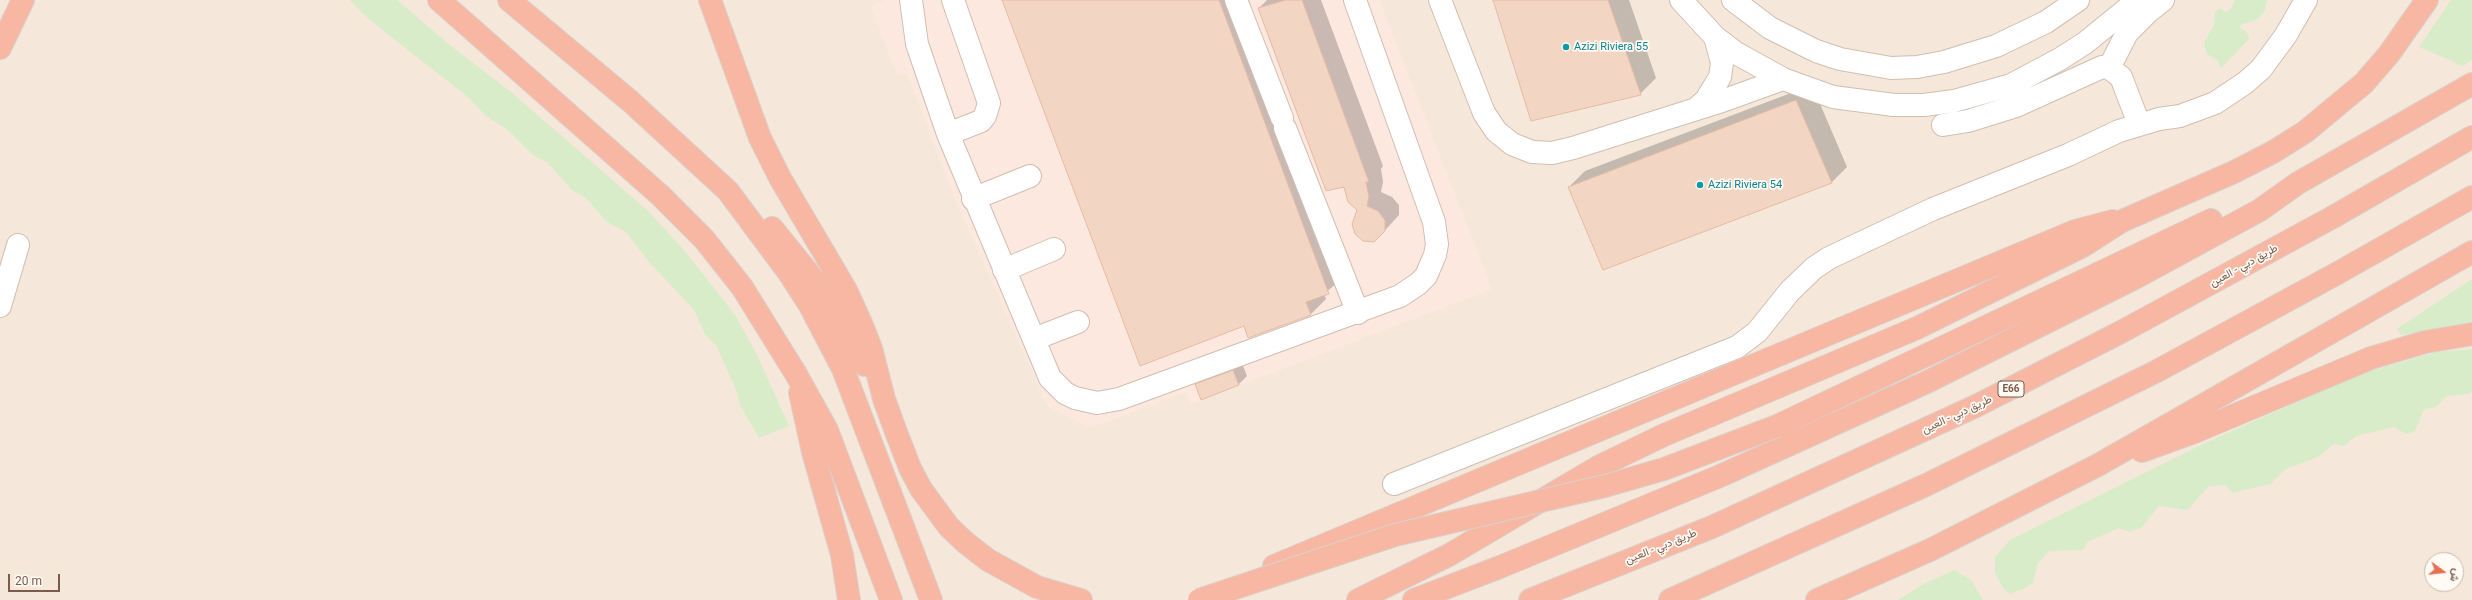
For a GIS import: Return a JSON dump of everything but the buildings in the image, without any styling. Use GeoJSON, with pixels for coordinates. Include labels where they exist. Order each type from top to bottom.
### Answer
{"type":"FeatureCollection","features":[{"type":"Feature","properties":{"kind":"highway"},"geometry":{"type":"LineString","coordinates":[[0,48],[23,0]]}},
{"type":"Feature","properties":{"kind":"highway"},"geometry":{"type":"LineString","coordinates":[[438,0],[688,222],[742,287],[796,374],[827,430],[891,600]]}},
{"type":"Feature","properties":{"kind":"highway"},"geometry":{"type":"LineString","coordinates":[[509,0],[630,101],[728,191],[779,235],[833,309],[884,399],[910,468],[934,508],[949,527],[966,543],[1012,575],[1038,586],[1081,600]]}},
{"type":"Feature","properties":{"kind":"highway"},"geometry":{"type":"LineString","coordinates":[[710,0],[760,138],[780,178],[846,290],[861,323],[879,372],[884,399]]}},
{"type":"Feature","properties":{"kind":"highway"},"geometry":{"type":"LineString","coordinates":[[1358,600],[1449,554],[1598,467],[1664,435],[1917,328],[2083,246],[2122,221],[2234,172],[2273,152],[2305,132],[2336,109],[2364,83],[2399,42],[2427,0]]}},
{"type":"Feature","properties":{"kind":"highway"},"geometry":{"type":"LineString","coordinates":[[1414,600],[1500,567],[1720,476],[1927,382],[2135,278],[2260,210],[2298,183],[2472,84]]}},
{"type":"Feature","properties":{"kind":"highway","name":"طريق دبي - العين"},"geometry":{"type":"LineString","coordinates":[[1530,600],[1712,527],[1976,406],[2142,321],[2333,217],[2472,137]]}},
{"type":"Feature","properties":{"kind":"highway"},"geometry":{"type":"LineString","coordinates":[[1199,600],[1395,535],[1605,486],[1664,469],[1777,426],[2272,190],[2298,183]]}},
{"type":"Feature","properties":{"kind":"highway"},"geometry":{"type":"LineString","coordinates":[[728,191],[789,273],[827,336],[854,398],[931,600]]}},
{"type":"Feature","properties":{"kind":"highway"},"geometry":{"type":"LineString","coordinates":[[1670,600],[1926,485],[2157,371],[2336,274],[2472,197]]}},
{"type":"Feature","properties":{"kind":"highway"},"geometry":{"type":"LineString","coordinates":[[1238,586],[1277,564],[2075,231],[2098,224],[2122,221]]}},
{"type":"Feature","properties":{"kind":"highway"},"geometry":{"type":"LineString","coordinates":[[1817,600],[1930,550],[2098,465],[2472,252]]}},
{"type":"Feature","properties":{"kind":"highway"},"geometry":{"type":"LineString","coordinates":[[2098,465],[2192,433],[2371,358],[2425,342],[2472,334]]}},
{"type":"Feature","properties":{"kind":"highway"},"geometry":{"type":"LineString","coordinates":[[796,374],[806,423],[842,555],[850,600]]}},
{"type":"Feature","properties":{"kind":"street"},"geometry":{"type":"LineString","coordinates":[[911,0],[917,44],[948,134],[973,199],[1050,378],[1056,386],[1070,396],[1086,402],[1108,402],[1358,313],[1400,296],[1418,284],[1431,266],[1437,244],[1434,222],[1355,0]]}},
{"type":"Feature","properties":{"kind":"street"},"geometry":{"type":"LineString","coordinates":[[948,134],[981,121],[985,116],[990,103],[953,0]]}},
{"type":"Feature","properties":{"kind":"street"},"geometry":{"type":"LineString","coordinates":[[1236,0],[1358,313]]}},
{"type":"Feature","properties":{"kind":"street"},"geometry":{"type":"LineString","coordinates":[[1440,0],[1484,113],[1496,131],[1512,144],[1532,152],[1552,153],[1696,109],[1783,79]]}},
{"type":"Feature","properties":{"kind":"street"},"geometry":{"type":"LineString","coordinates":[[1680,0],[1715,36],[1742,56],[1783,79],[1827,95],[1865,103],[1924,105],[1954,101],[2011,85],[2042,70],[2103,31],[2138,0]]}},
{"type":"Feature","properties":{"kind":"street"},"geometry":{"type":"LineString","coordinates":[[1733,0],[1770,28],[1816,51],[1840,59],[1891,68],[1917,67],[1944,62],[1996,46],[2046,22],[2078,0]]}},
{"type":"Feature","properties":{"kind":"street"},"geometry":{"type":"LineString","coordinates":[[2109,68],[2128,33],[2143,16],[2163,0]]}},
{"type":"Feature","properties":{"kind":"street"},"geometry":{"type":"LineString","coordinates":[[1394,484],[1737,347],[1761,328],[1800,281],[1829,258],[1933,209],[2068,155],[2107,135],[2139,124],[2198,110],[2215,103],[2245,83],[2274,53],[2306,0]]}},
{"type":"Feature","properties":{"kind":"street"},"geometry":{"type":"LineString","coordinates":[[1696,109],[1706,100],[1720,77],[1720,49],[1715,36]]}},
{"type":"Feature","properties":{"kind":"street"},"geometry":{"type":"LineString","coordinates":[[1943,125],[1968,121],[2016,106],[2095,70],[2109,68],[2121,77],[2139,124]]}},
{"type":"Feature","properties":{"kind":"street"},"geometry":{"type":"LineString","coordinates":[[973,199],[1030,176]]}},
{"type":"Feature","properties":{"kind":"street"},"geometry":{"type":"LineString","coordinates":[[0,306],[18,245]]}},
{"type":"Feature","properties":{"kind":"street"},"geometry":{"type":"LineString","coordinates":[[1004,270],[1054,249]]}},
{"type":"Feature","properties":{"kind":"street"},"geometry":{"type":"LineString","coordinates":[[1034,339],[1078,322]]}},
{"type":"Feature","properties":{"kind":"shaded area"},"geometry":{"type":"Polygon","coordinates":[[[0,0],[2472,0],[2472,600],[0,600],[0,0]]]}},
{"type":"Feature","properties":{"kind":"shaded area"},"geometry":{"type":"Polygon","coordinates":[[[886,0],[1379,0],[1492,289],[1191,404],[1186,392],[1090,428],[1047,406],[955,199],[907,73],[897,76],[871,6],[886,0]]]}},
{"type":"Feature","properties":{"kind":"green space"},"geometry":{"type":"Polygon","coordinates":[[[350,0],[397,0],[451,46],[511,92],[647,210],[684,250],[735,315],[757,355],[789,426],[759,438],[740,405],[737,392],[717,347],[705,334],[694,310],[649,262],[626,232],[606,221],[587,199],[572,190],[547,162],[533,155],[508,130],[486,116],[468,97],[366,17],[350,0]]]}},
{"type":"Feature","properties":{"kind":"green space"},"geometry":{"type":"Polygon","coordinates":[[[2235,0],[2267,0],[2265,10],[2258,19],[2241,25],[2240,27],[2248,34],[2249,39],[2221,68],[2217,60],[2207,54],[2204,43],[2214,25],[2215,12],[2219,8],[2226,12],[2230,10],[2235,0]]]}},
{"type":"Feature","properties":{"kind":"green space"},"geometry":{"type":"Polygon","coordinates":[[[2451,0],[2472,0],[2472,60],[2463,66],[2419,47],[2451,0]]]}},
{"type":"Feature","properties":{"kind":"green space"},"geometry":{"type":"Polygon","coordinates":[[[2472,279],[2472,324],[2401,335],[2397,329],[2472,279]]]}},
{"type":"Feature","properties":{"kind":"green space"},"geometry":{"type":"Polygon","coordinates":[[[2472,349],[2472,391],[2468,394],[2447,396],[2436,407],[2424,409],[2415,431],[2406,434],[2394,427],[2356,436],[2344,446],[2334,444],[2318,457],[2286,469],[2270,484],[2233,493],[2225,485],[2209,486],[2187,510],[2159,506],[2141,528],[2129,532],[2119,528],[2087,542],[2083,550],[2049,551],[2038,563],[2033,583],[2010,594],[2004,589],[1995,573],[1995,557],[2010,540],[2205,443],[2360,374],[2437,352],[2472,349]]]}},
{"type":"Feature","properties":{"kind":"green space"},"geometry":{"type":"Polygon","coordinates":[[[1954,570],[1971,580],[1983,600],[1898,600],[1922,585],[1954,570]]]}},
{"type":"Feature","properties":{"kind":"place","name":"Azizi Riviera 55"},"geometry":{"type":"Point","coordinates":[1566,47]}},
{"type":"Feature","properties":{"kind":"place","name":"Azizi Riviera 54"},"geometry":{"type":"Point","coordinates":[1700,185]}}]}
